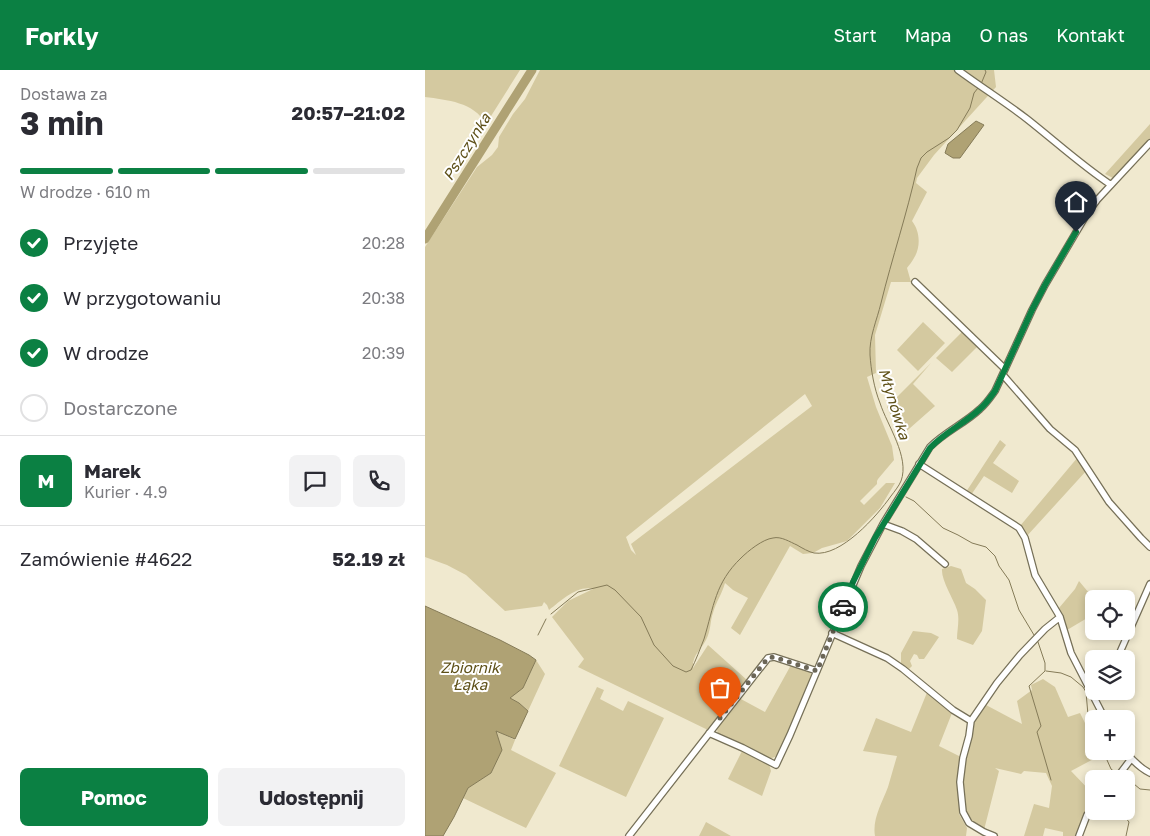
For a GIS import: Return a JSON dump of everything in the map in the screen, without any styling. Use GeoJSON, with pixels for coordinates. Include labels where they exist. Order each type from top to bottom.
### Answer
{"type":"FeatureCollection","features":[{"type":"Feature","properties":{"kind":"street"},"geometry":{"type":"LineString","coordinates":[[958,70],[1025,118],[1111,185]]}},
{"type":"Feature","properties":{"kind":"street"},"geometry":{"type":"LineString","coordinates":[[709,733],[776,765],[853,582],[883,524],[919,464],[939,438],[971,416],[987,402],[995,391],[1032,310],[1088,212],[1150,144]]}},
{"type":"Feature","properties":{"kind":"street"},"geometry":{"type":"LineString","coordinates":[[915,282],[1004,372],[1050,429],[1075,450],[1109,502],[1150,547]]}},
{"type":"Feature","properties":{"kind":"street"},"geometry":{"type":"LineString","coordinates":[[919,464],[1019,528],[1025,538],[1035,574],[1060,617],[1071,653],[1085,675]]}},
{"type":"Feature","properties":{"kind":"street"},"geometry":{"type":"LineString","coordinates":[[883,524],[916,539],[945,564]]}},
{"type":"Feature","properties":{"kind":"street"},"geometry":{"type":"LineString","coordinates":[[1121,650],[1150,584]]}},
{"type":"Feature","properties":{"kind":"street"},"geometry":{"type":"LineString","coordinates":[[994,836],[969,823],[963,812],[961,782],[963,758],[971,721],[1019,655],[1060,617]]}},
{"type":"Feature","properties":{"kind":"street"},"geometry":{"type":"LineString","coordinates":[[832,633],[887,658],[953,710],[971,721]]}},
{"type":"Feature","properties":{"kind":"street"},"geometry":{"type":"LineString","coordinates":[[629,836],[768,658],[774,657],[817,671]]}},
{"type":"Feature","properties":{"kind":"street"},"geometry":{"type":"LineString","coordinates":[[1132,760],[1150,773]]}},
{"type":"Feature","properties":{"kind":"street"},"geometry":{"type":"LineString","coordinates":[[1079,836],[1085,820]]}},
{"type":"Feature","properties":{"kind":"shaded area"},"geometry":{"type":"Polygon","coordinates":[[[425,70],[520,70],[486,124],[475,111],[459,103],[425,97],[425,70]]]}},
{"type":"Feature","properties":{"kind":"shaded area"},"geometry":{"type":"Polygon","coordinates":[[[540,70],[994,70],[996,87],[934,155],[917,178],[916,183],[927,192],[912,221],[917,229],[919,244],[916,254],[907,268],[911,282],[891,282],[875,335],[876,373],[867,377],[876,407],[892,446],[894,460],[878,479],[877,484],[860,501],[864,505],[886,483],[895,483],[880,508],[847,541],[822,548],[813,553],[803,554],[790,546],[740,635],[731,628],[748,598],[725,583],[714,609],[708,637],[695,656],[693,668],[708,645],[747,680],[708,730],[578,667],[584,659],[552,617],[568,601],[593,589],[581,589],[564,598],[549,610],[544,602],[542,606],[505,611],[466,575],[447,565],[425,557],[425,247],[477,167],[492,155],[498,147],[499,137],[525,99],[540,70]],[[805,394],[626,537],[631,550],[636,555],[631,544],[812,406],[805,394]]]}},
{"type":"Feature","properties":{"kind":"shaded area"},"geometry":{"type":"Polygon","coordinates":[[[1150,124],[1150,140],[1113,178],[1105,174],[1150,124]]]}},
{"type":"Feature","properties":{"kind":"shaded area"},"geometry":{"type":"Polygon","coordinates":[[[923,322],[945,343],[918,371],[897,350],[923,322]]]}},
{"type":"Feature","properties":{"kind":"shaded area"},"geometry":{"type":"Polygon","coordinates":[[[963,331],[978,346],[952,372],[936,358],[963,331]]]}},
{"type":"Feature","properties":{"kind":"shaded area"},"geometry":{"type":"Polygon","coordinates":[[[931,363],[913,384],[935,406],[901,436],[887,407],[931,363]]]}},
{"type":"Feature","properties":{"kind":"shaded area"},"geometry":{"type":"Polygon","coordinates":[[[1000,440],[1006,445],[993,463],[1019,481],[1012,493],[984,476],[971,495],[966,492],[1000,440]]]}},
{"type":"Feature","properties":{"kind":"shaded area"},"geometry":{"type":"Polygon","coordinates":[[[1078,457],[1087,470],[1026,537],[1020,526],[1078,457]]]}},
{"type":"Feature","properties":{"kind":"shaded area"},"geometry":{"type":"Polygon","coordinates":[[[951,566],[961,569],[966,583],[986,600],[982,631],[973,645],[957,639],[958,613],[942,573],[942,569],[951,566]]]}},
{"type":"Feature","properties":{"kind":"shaded area"},"geometry":{"type":"Polygon","coordinates":[[[1079,581],[1086,590],[1085,619],[1067,630],[1059,608],[1075,589],[1079,581]]]}},
{"type":"Feature","properties":{"kind":"shaded area"},"geometry":{"type":"Polygon","coordinates":[[[913,631],[931,633],[939,637],[924,659],[919,659],[914,654],[910,661],[912,666],[908,670],[901,665],[901,653],[913,631]]]}},
{"type":"Feature","properties":{"kind":"shaded area"},"geometry":{"type":"Polygon","coordinates":[[[536,660],[545,674],[528,711],[519,703],[509,698],[523,688],[536,660]]]}},
{"type":"Feature","properties":{"kind":"shaded area"},"geometry":{"type":"Polygon","coordinates":[[[791,665],[808,670],[812,675],[776,757],[766,757],[718,735],[717,729],[719,724],[739,698],[765,712],[791,665]]]}},
{"type":"Feature","properties":{"kind":"shaded area"},"geometry":{"type":"Polygon","coordinates":[[[1043,679],[1055,687],[1068,717],[1080,713],[1085,723],[1085,760],[1092,760],[1071,771],[1085,786],[1086,820],[1077,836],[1063,836],[1063,832],[1045,828],[1043,836],[1024,836],[1034,804],[1049,808],[1052,786],[1046,773],[1024,771],[1021,774],[995,768],[999,771],[984,830],[969,820],[965,812],[963,785],[966,758],[974,720],[986,705],[1022,724],[1017,701],[1032,690],[1031,685],[1043,679]]]}},
{"type":"Feature","properties":{"kind":"shaded area"},"geometry":{"type":"Polygon","coordinates":[[[597,687],[604,690],[600,699],[623,711],[628,701],[664,718],[626,797],[559,766],[597,687]]]}},
{"type":"Feature","properties":{"kind":"shaded area"},"geometry":{"type":"Polygon","coordinates":[[[928,690],[952,713],[939,746],[963,758],[959,764],[959,814],[967,828],[966,836],[875,836],[876,817],[888,787],[897,756],[863,751],[876,718],[911,732],[928,690]]]}},
{"type":"Feature","properties":{"kind":"shaded area"},"geometry":{"type":"Polygon","coordinates":[[[495,730],[515,740],[511,750],[556,773],[526,828],[463,798],[468,788],[491,773],[501,750],[495,730]]]}},
{"type":"Feature","properties":{"kind":"shaded area"},"geometry":{"type":"Polygon","coordinates":[[[742,751],[769,764],[771,771],[762,796],[728,779],[742,751]]]}},
{"type":"Feature","properties":{"kind":"shaded area"},"geometry":{"type":"Polygon","coordinates":[[[706,822],[731,836],[699,836],[706,822]]]}},
{"type":"Feature","properties":{"kind":"water"},"geometry":{"type":"Polygon","coordinates":[[[976,121],[984,125],[960,158],[953,158],[945,153],[948,144],[976,121]]]}},
{"type":"Feature","properties":{"kind":"water","name":"Zbiornik Łąka"},"geometry":{"type":"Polygon","coordinates":[[[425,606],[500,640],[536,660],[523,688],[510,698],[528,711],[515,739],[496,731],[502,750],[491,773],[468,788],[443,836],[425,836],[425,606]]]}},
{"type":"Feature","properties":{"kind":"waterway","name":"Pszczynka"},"geometry":{"type":"LineString","coordinates":[[425,239],[532,70]]}},
{"type":"Feature","properties":{"kind":"waterway","name":"Młynówka"},"geometry":{"type":"LineString","coordinates":[[981,84],[986,72],[985,70]]}},
{"type":"Feature","properties":{"kind":"waterway","name":"Młynówka"},"geometry":{"type":"LineString","coordinates":[[551,614],[578,592],[607,585],[615,590],[641,617],[654,645],[673,666],[686,672],[691,670],[698,654],[721,586],[732,567],[748,552],[769,539],[779,538],[814,553],[824,553],[835,549],[857,534],[885,504],[901,481],[903,462],[897,441],[883,412],[874,385],[870,355],[872,335],[921,158],[957,130],[970,108],[974,93],[978,88]]}},
{"type":"Feature","properties":{"kind":"waterway"},"geometry":{"type":"LineString","coordinates":[[906,497],[914,501],[943,528],[972,543],[986,547],[995,556],[999,566],[1009,580],[1019,610],[1034,635]]}},
{"type":"Feature","properties":{"kind":"waterway","name":"Młynówka"},"geometry":{"type":"LineString","coordinates":[[538,635],[546,619]]}},
{"type":"Feature","properties":{"kind":"waterway"},"geometry":{"type":"LineString","coordinates":[[1038,642],[1045,663],[1045,671],[1029,686],[1041,726],[1037,732],[1051,780]]}},
{"type":"Feature","properties":{"kind":"waterway"},"geometry":{"type":"LineString","coordinates":[[1046,671],[1061,673],[1071,677],[1083,687],[1086,692],[1088,710]]}},
{"type":"Feature","properties":{"kind":"waterway"},"geometry":{"type":"LineString","coordinates":[[1107,760],[1112,770]]}},
{"type":"Feature","properties":{"kind":"waterway"},"geometry":{"type":"LineString","coordinates":[[1135,785],[1140,789],[1150,790]]}},
{"type":"Feature","properties":{"kind":"waterway"},"geometry":{"type":"LineString","coordinates":[[1126,836],[1129,822],[1127,820]]}},
{"type":"Feature","properties":{"kind":"way so far"},"geometry":{"type":"LineString","coordinates":[[720,718],[768,658],[774,657],[817,671],[843,607]]}},
{"type":"Feature","properties":{"kind":"route"},"geometry":{"type":"LineString","coordinates":[[843,607],[875,538],[930,448],[939,438],[980,410],[995,391],[1032,310],[1076,232]]}}]}
